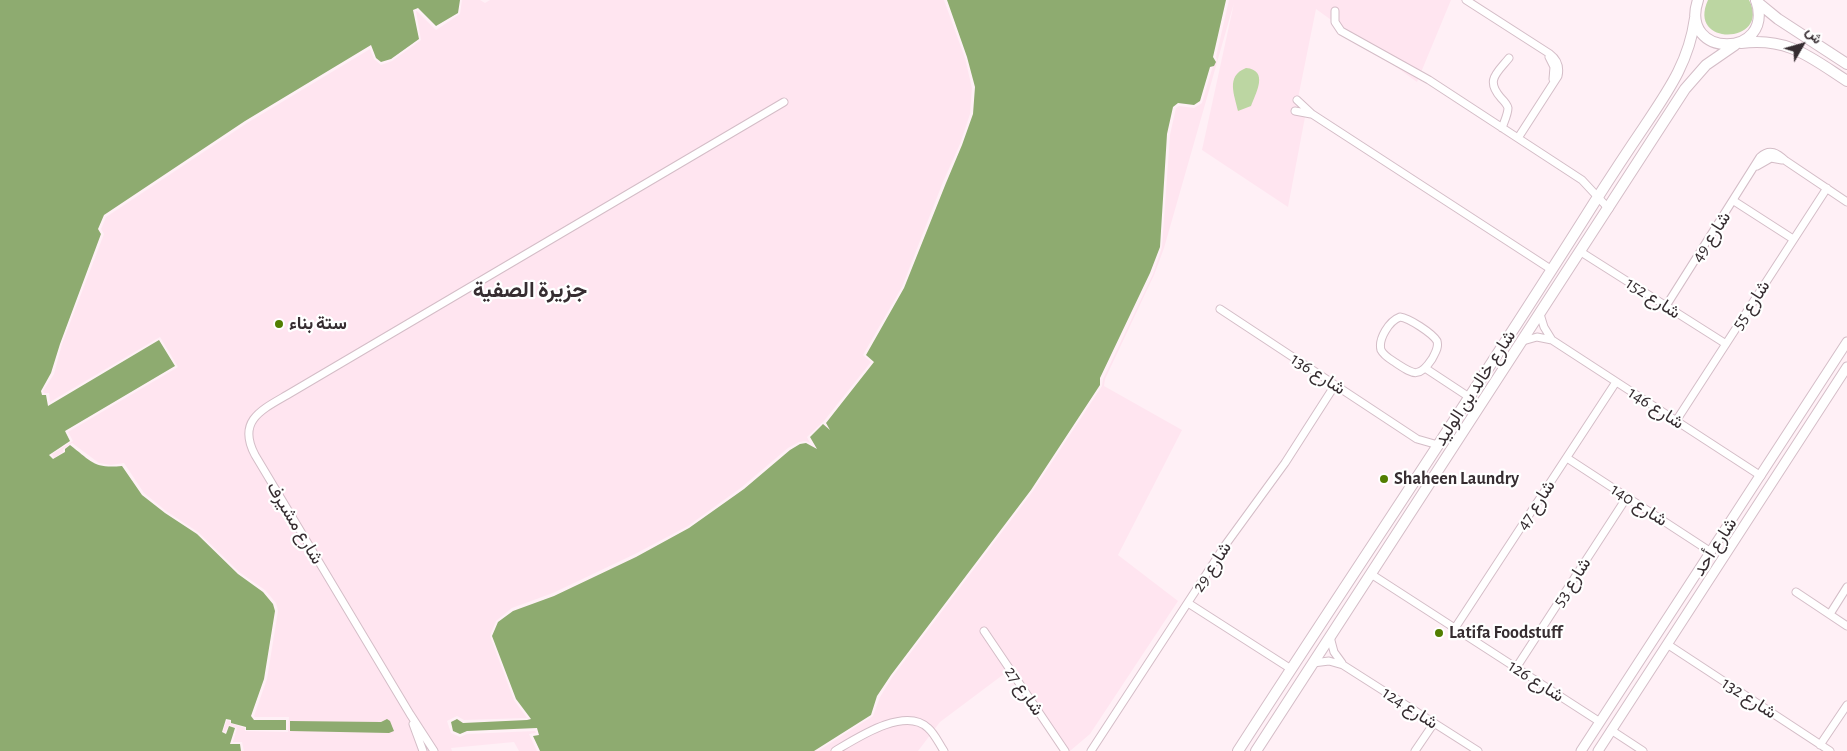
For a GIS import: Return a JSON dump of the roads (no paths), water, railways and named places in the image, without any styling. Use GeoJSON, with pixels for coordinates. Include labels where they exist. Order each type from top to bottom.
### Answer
{"type":"FeatureCollection","features":[{"type":"Feature","properties":{"kind":"main road"},"geometry":{"type":"LineString","coordinates":[[1688,0],[1698,28],[1709,40],[1724,46],[1767,42],[1795,48],[1847,81]]}},
{"type":"Feature","properties":{"kind":"main road","name":"شارع خالد بن الوليد"},"geometry":{"type":"LineString","coordinates":[[1238,751],[1680,71],[1690,45],[1698,0]]}},
{"type":"Feature","properties":{"kind":"main road"},"geometry":{"type":"LineString","coordinates":[[1756,1],[1778,19],[1847,64]]}},
{"type":"Feature","properties":{"kind":"main road","name":"شارع خالد بن الوليد"},"geometry":{"type":"LineString","coordinates":[[1256,751],[1685,89],[1706,65],[1753,33],[1758,9],[1756,1]]}},
{"type":"Feature","properties":{"kind":"main road"},"geometry":{"type":"LineString","coordinates":[[1418,475],[1421,483],[1430,484]]}},
{"type":"Feature","properties":{"kind":"main road"},"geometry":{"type":"LineString","coordinates":[[1406,493],[1415,493],[1419,501]]}},
{"type":"Feature","properties":{"kind":"street"},"geometry":{"type":"LineString","coordinates":[[1466,0],[1554,57],[1559,66],[1558,76],[1518,138]]}},
{"type":"Feature","properties":{"kind":"street"},"geometry":{"type":"LineString","coordinates":[[1335,11],[1335,22],[1341,30],[1429,80],[1582,180],[1609,209]]}},
{"type":"Feature","properties":{"kind":"street"},"geometry":{"type":"LineString","coordinates":[[1502,128],[1508,110],[1507,104],[1495,91],[1492,84],[1494,77],[1509,58]]}},
{"type":"Feature","properties":{"kind":"street"},"geometry":{"type":"LineString","coordinates":[[1297,100],[1312,114],[1552,270]]}},
{"type":"Feature","properties":{"kind":"street","name":"شارع مشيرف"},"geometry":{"type":"LineString","coordinates":[[434,751],[410,714],[250,445],[248,434],[250,424],[256,415],[342,362],[784,102]]}},
{"type":"Feature","properties":{"kind":"street"},"geometry":{"type":"LineString","coordinates":[[1295,111],[1312,114]]}},
{"type":"Feature","properties":{"kind":"street","name":"شارع 49"},"geometry":{"type":"LineString","coordinates":[[1666,306],[1762,155],[1768,152],[1775,152],[1827,188]]}},
{"type":"Feature","properties":{"kind":"street"},"geometry":{"type":"LineString","coordinates":[[1827,188],[1847,202]]}},
{"type":"Feature","properties":{"kind":"street","name":"شارع 55"},"geometry":{"type":"LineString","coordinates":[[1676,421],[1827,188]]}},
{"type":"Feature","properties":{"kind":"street"},"geometry":{"type":"LineString","coordinates":[[1734,201],[1794,239]]}},
{"type":"Feature","properties":{"kind":"street","name":"شارع 152"},"geometry":{"type":"LineString","coordinates":[[1581,252],[1726,344]]}},
{"type":"Feature","properties":{"kind":"street","name":"شارع 136"},"geometry":{"type":"LineString","coordinates":[[1220,309],[1417,439],[1438,445]]}},
{"type":"Feature","properties":{"kind":"street"},"geometry":{"type":"LineString","coordinates":[[1540,314],[1544,328],[1552,340]]}},
{"type":"Feature","properties":{"kind":"street"},"geometry":{"type":"LineString","coordinates":[[1396,318],[1407,319],[1436,338],[1438,348],[1426,368],[1418,373],[1409,371],[1386,356],[1381,350],[1381,338],[1396,318]]}},
{"type":"Feature","properties":{"kind":"street"},"geometry":{"type":"LineString","coordinates":[[1523,341],[1537,337],[1552,340]]}},
{"type":"Feature","properties":{"kind":"street","name":"شارع 146"},"geometry":{"type":"LineString","coordinates":[[1552,340],[1761,476]]}},
{"type":"Feature","properties":{"kind":"street","name":"شارع أحد"},"geometry":{"type":"LineString","coordinates":[[1581,751],[1847,342]]}},
{"type":"Feature","properties":{"kind":"street"},"geometry":{"type":"LineString","coordinates":[[1426,368],[1469,397]]}},
{"type":"Feature","properties":{"kind":"street","name":"شارع أحد"},"geometry":{"type":"LineString","coordinates":[[1598,751],[1847,368]]}},
{"type":"Feature","properties":{"kind":"street"},"geometry":{"type":"LineString","coordinates":[[1826,375],[1838,382]]}},
{"type":"Feature","properties":{"kind":"street","name":"شارع 47"},"geometry":{"type":"LineString","coordinates":[[1456,628],[1616,382]]}},
{"type":"Feature","properties":{"kind":"street","name":"شارع 29"},"geometry":{"type":"LineString","coordinates":[[1091,751],[1188,602],[1245,517],[1285,463],[1335,385]]}},
{"type":"Feature","properties":{"kind":"street","name":"شارع 136"},"geometry":{"type":"LineString","coordinates":[[1417,439],[1430,456]]}},
{"type":"Feature","properties":{"kind":"street","name":"شارع 140"},"geometry":{"type":"LineString","coordinates":[[1567,458],[1712,552]]}},
{"type":"Feature","properties":{"kind":"street","name":"شارع 53"},"geometry":{"type":"LineString","coordinates":[[1516,668],[1627,497]]}},
{"type":"Feature","properties":{"kind":"street"},"geometry":{"type":"LineString","coordinates":[[1732,520],[1738,518],[1744,526]]}},
{"type":"Feature","properties":{"kind":"street","name":"شارع 126"},"geometry":{"type":"LineString","coordinates":[[1371,574],[1600,722]]}},
{"type":"Feature","properties":{"kind":"street"},"geometry":{"type":"LineString","coordinates":[[1830,614],[1847,587]]}},
{"type":"Feature","properties":{"kind":"street"},"geometry":{"type":"LineString","coordinates":[[1796,592],[1847,626]]}},
{"type":"Feature","properties":{"kind":"street"},"geometry":{"type":"LineString","coordinates":[[1188,602],[1291,669]]}},
{"type":"Feature","properties":{"kind":"street","name":"شارع 27"},"geometry":{"type":"LineString","coordinates":[[984,631],[1065,751]]}},
{"type":"Feature","properties":{"kind":"street","name":"شارع 124"},"geometry":{"type":"LineString","coordinates":[[1330,637],[1334,652],[1344,665]]}},
{"type":"Feature","properties":{"kind":"street","name":"شارع 132"},"geometry":{"type":"LineString","coordinates":[[1668,644],[1830,751]]}},
{"type":"Feature","properties":{"kind":"street","name":"شارع 124"},"geometry":{"type":"LineString","coordinates":[[1313,663],[1329,661],[1344,665],[1478,751]]}},
{"type":"Feature","properties":{"kind":"street"},"geometry":{"type":"LineString","coordinates":[[1820,744],[1847,705]]}},
{"type":"Feature","properties":{"kind":"street"},"geometry":{"type":"LineString","coordinates":[[1607,712],[1607,715],[1612,720],[1618,719]]}},
{"type":"Feature","properties":{"kind":"street","name":"شارع مشيرف"},"geometry":{"type":"LineString","coordinates":[[410,714],[423,751]]}},
{"type":"Feature","properties":{"kind":"street"},"geometry":{"type":"LineString","coordinates":[[836,751],[878,729],[902,720],[912,720],[928,728],[942,749]]}},
{"type":"Feature","properties":{"kind":"street"},"geometry":{"type":"LineString","coordinates":[[1415,751],[1434,723]]}},
{"type":"Feature","properties":{"kind":"street"},"geometry":{"type":"LineString","coordinates":[[1611,730],[1643,751]]}},
{"type":"Feature","properties":{"kind":"place","name":"ستة بناء"},"geometry":{"type":"Point","coordinates":[279,324]}},
{"type":"Feature","properties":{"kind":"place","name":"Shaheen Laundry"},"geometry":{"type":"Point","coordinates":[1384,479]}},
{"type":"Feature","properties":{"kind":"place","name":"Latifa Foodstuff"},"geometry":{"type":"Point","coordinates":[1439,633]}},
{"type":"Feature","properties":{"kind":"district","name":"جزيرة الصفية"},"geometry":{"type":"Point","coordinates":[530,290]}}]}
